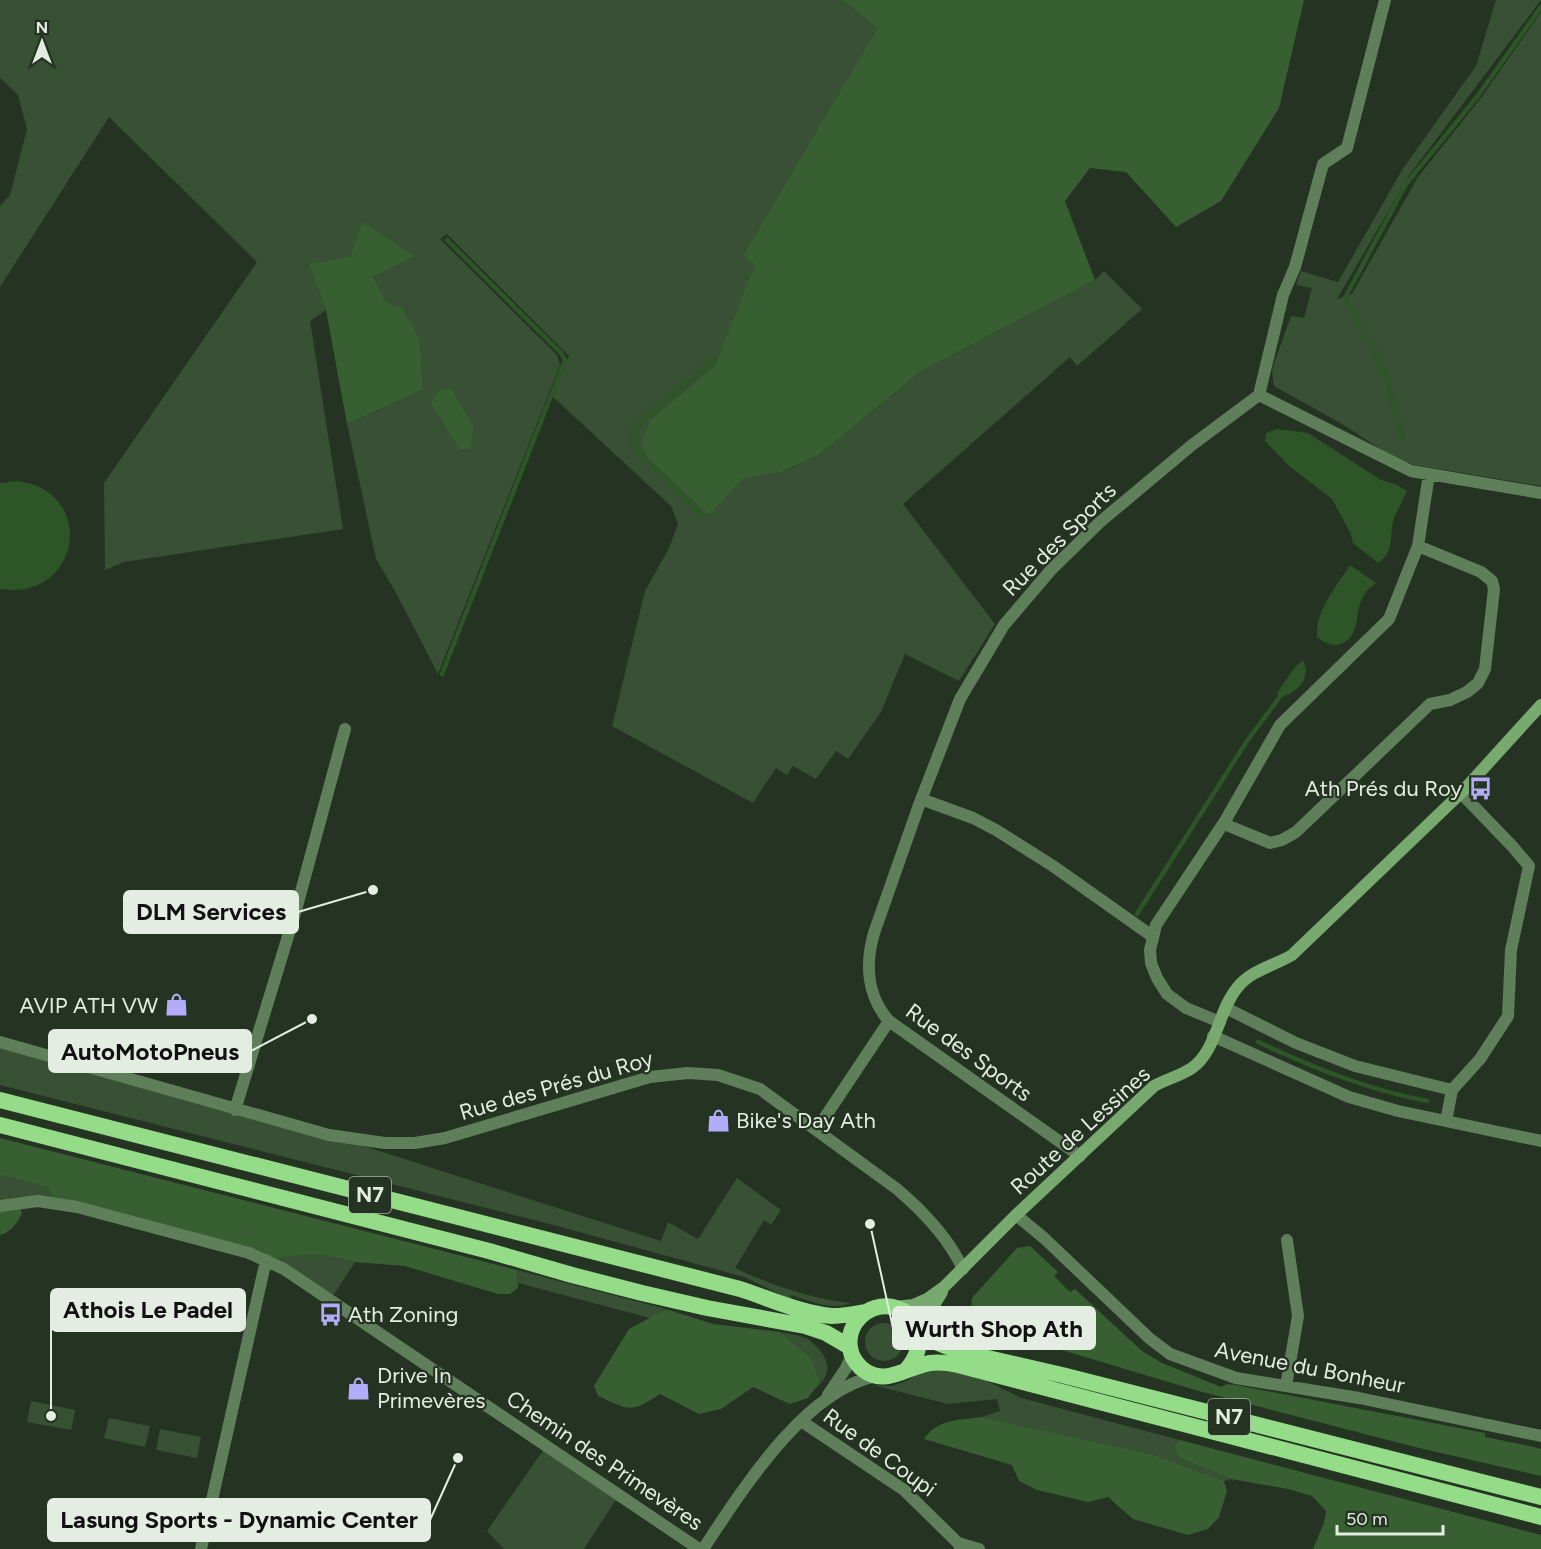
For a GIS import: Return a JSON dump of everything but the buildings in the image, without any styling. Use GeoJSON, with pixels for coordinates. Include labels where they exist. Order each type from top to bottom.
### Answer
{"type":"FeatureCollection","features":[{"type":"Feature","properties":{"kind":"highway","name":"N7"},"geometry":{"type":"LineString","coordinates":[[0,1101],[740,1289],[829,1316],[846,1316],[865,1312]]}},
{"type":"Feature","properties":{"kind":"highway","name":"N7"},"geometry":{"type":"LineString","coordinates":[[0,1125],[477,1248],[622,1288],[707,1308],[805,1326],[826,1333],[851,1351]]}},
{"type":"Feature","properties":{"kind":"highway"},"geometry":{"type":"LineString","coordinates":[[894,1307],[907,1314],[919,1333],[918,1354],[907,1369],[894,1376],[876,1376],[866,1372],[858,1364],[851,1351],[850,1336],[853,1326],[865,1312],[877,1308],[894,1307]]}},
{"type":"Feature","properties":{"kind":"highway","name":"N7"},"geometry":{"type":"LineString","coordinates":[[919,1333],[966,1353],[1062,1375],[1541,1497]]}},
{"type":"Feature","properties":{"kind":"highway","name":"N7"},"geometry":{"type":"LineString","coordinates":[[907,1369],[930,1363],[958,1365],[1541,1516]]}},
{"type":"Feature","properties":{"kind":"main road","name":"Route de Lessines"},"geometry":{"type":"LineString","coordinates":[[894,1307],[913,1305],[927,1299],[945,1286],[1016,1215],[1154,1086],[1194,1066],[1207,1050],[1235,989],[1245,979],[1266,966],[1292,955],[1461,793],[1541,705]]}},
{"type":"Feature","properties":{"kind":"main road","name":"Route de Lessines"},"geometry":{"type":"LineString","coordinates":[[919,1333],[945,1286]]}},
{"type":"Feature","properties":{"kind":"street"},"geometry":{"type":"LineString","coordinates":[[1385,0],[1347,148],[1323,164],[1295,267],[1283,295],[1259,395],[1411,471],[1541,493]]}},
{"type":"Feature","properties":{"kind":"street","name":"Rue des Sports"},"geometry":{"type":"LineString","coordinates":[[1080,1156],[889,1021],[880,1011],[870,984],[869,952],[921,799],[960,699],[1004,626],[1050,571],[1100,522],[1191,446],[1259,395]]}},
{"type":"Feature","properties":{"kind":"street"},"geometry":{"type":"LineString","coordinates":[[1220,1022],[1186,1008],[1167,994],[1151,963],[1152,936],[1164,912],[1225,821],[1280,725],[1389,619],[1418,546],[1429,474]]}},
{"type":"Feature","properties":{"kind":"street"},"geometry":{"type":"LineString","coordinates":[[1225,821],[1229,826],[1270,843],[1282,840],[1296,832],[1430,704],[1450,700],[1467,692],[1478,683],[1485,669],[1494,589],[1492,581],[1481,572],[1418,546]]}},
{"type":"Feature","properties":{"kind":"street"},"geometry":{"type":"LineString","coordinates":[[235,1110],[296,910],[345,729]]}},
{"type":"Feature","properties":{"kind":"street"},"geometry":{"type":"LineString","coordinates":[[1452,1123],[1452,1090],[1480,1059],[1508,1016],[1511,950],[1529,866],[1461,793]]}},
{"type":"Feature","properties":{"kind":"street"},"geometry":{"type":"LineString","coordinates":[[921,799],[973,818],[996,830],[1053,866],[1152,936]]}},
{"type":"Feature","properties":{"kind":"street"},"geometry":{"type":"LineString","coordinates":[[1226,1008],[1296,1043],[1355,1066],[1452,1090]]}},
{"type":"Feature","properties":{"kind":"street"},"geometry":{"type":"LineString","coordinates":[[817,1129],[889,1021]]}},
{"type":"Feature","properties":{"kind":"street"},"geometry":{"type":"LineString","coordinates":[[1213,1036],[1349,1097],[1398,1112],[1541,1141]]}},
{"type":"Feature","properties":{"kind":"street","name":"Rue des Prés du Roy"},"geometry":{"type":"LineString","coordinates":[[0,1042],[329,1135],[385,1143],[415,1143],[465,1133],[650,1077],[702,1073],[738,1080],[760,1089],[817,1129],[917,1206],[948,1243],[963,1269]]}},
{"type":"Feature","properties":{"kind":"street","name":"Chemin des Primevères"},"geometry":{"type":"LineString","coordinates":[[0,1206],[38,1201],[77,1207],[226,1246],[266,1260],[303,1280],[701,1549]]}},
{"type":"Feature","properties":{"kind":"street","name":"Avenue du Bonheur"},"geometry":{"type":"LineString","coordinates":[[1016,1215],[1044,1238],[1149,1338],[1170,1354],[1236,1378],[1359,1398],[1541,1436]]}},
{"type":"Feature","properties":{"kind":"street"},"geometry":{"type":"LineString","coordinates":[[1286,1386],[1298,1316],[1287,1240]]}},
{"type":"Feature","properties":{"kind":"street"},"geometry":{"type":"LineString","coordinates":[[201,1549],[266,1260]]}},
{"type":"Feature","properties":{"kind":"street"},"geometry":{"type":"LineString","coordinates":[[825,1400],[846,1368],[851,1351]]}},
{"type":"Feature","properties":{"kind":"street"},"geometry":{"type":"LineString","coordinates":[[701,1549],[761,1466],[801,1421],[825,1400],[859,1380],[876,1376]]}},
{"type":"Feature","properties":{"kind":"street","name":"Rue de Coupi"},"geometry":{"type":"LineString","coordinates":[[801,1421],[904,1490],[960,1546],[979,1549]]}},
{"type":"Feature","properties":{"kind":"shaded area"},"geometry":{"type":"Polygon","coordinates":[[[0,0],[842,0],[879,28],[743,255],[756,265],[715,365],[650,420],[709,514],[743,479],[781,472],[819,455],[920,372],[1095,280],[1104,271],[1142,309],[1077,366],[1070,357],[903,504],[995,624],[959,681],[905,654],[881,712],[848,759],[836,751],[816,779],[793,766],[787,775],[776,768],[753,803],[612,726],[645,591],[669,548],[678,524],[671,506],[552,396],[569,356],[447,234],[440,239],[557,355],[560,365],[438,674],[376,559],[347,424],[423,390],[373,277],[415,256],[351,256],[310,264],[326,310],[310,321],[343,529],[124,562],[105,570],[104,483],[257,262],[109,117],[0,287],[0,206],[10,195],[27,129],[18,95],[0,78],[0,0]]]}},
{"type":"Feature","properties":{"kind":"shaded area"},"geometry":{"type":"Polygon","coordinates":[[[842,0],[1304,0],[1279,108],[1221,201],[1176,227],[1126,172],[1090,168],[1065,201],[1095,280],[920,372],[819,455],[781,472],[743,479],[709,515],[647,457],[642,442],[650,420],[715,365],[755,265],[743,255],[878,28],[842,0]]]}},
{"type":"Feature","properties":{"kind":"shaded area"},"geometry":{"type":"Polygon","coordinates":[[[1496,0],[1541,0],[1410,174],[1337,299],[1352,294],[1418,177],[1481,98],[1541,12],[1541,486],[1415,465],[1394,458],[1342,424],[1274,386],[1272,369],[1291,316],[1304,318],[1312,288],[1296,285],[1301,271],[1338,282],[1402,170],[1476,66],[1496,0]]]}},
{"type":"Feature","properties":{"kind":"shaded area"},"geometry":{"type":"Polygon","coordinates":[[[362,222],[415,256],[373,277],[386,302],[402,308],[419,338],[423,390],[347,424],[326,310],[309,264],[351,256],[362,222]]]}},
{"type":"Feature","properties":{"kind":"shaded area"},"geometry":{"type":"Polygon","coordinates":[[[451,388],[473,426],[471,448],[460,450],[431,403],[438,391],[451,388]]]}},
{"type":"Feature","properties":{"kind":"shaded area"},"geometry":{"type":"Polygon","coordinates":[[[1277,429],[1308,433],[1381,480],[1407,491],[1394,518],[1387,554],[1378,563],[1353,543],[1350,532],[1332,499],[1289,466],[1265,441],[1266,433],[1277,429]]]}},
{"type":"Feature","properties":{"kind":"shaded area"},"geometry":{"type":"Polygon","coordinates":[[[17,481],[35,485],[54,497],[65,513],[70,532],[68,550],[59,568],[45,581],[25,589],[0,589],[0,483],[17,481]]]}},
{"type":"Feature","properties":{"kind":"shaded area"},"geometry":{"type":"Polygon","coordinates":[[[1350,565],[1376,583],[1362,598],[1354,632],[1350,638],[1341,644],[1329,644],[1317,637],[1319,618],[1328,599],[1350,565]]]}},
{"type":"Feature","properties":{"kind":"shaded area"},"geometry":{"type":"Polygon","coordinates":[[[1303,660],[1306,673],[1301,684],[1292,693],[1279,698],[1277,693],[1294,668],[1303,660]]]}},
{"type":"Feature","properties":{"kind":"shaded area"},"geometry":{"type":"Polygon","coordinates":[[[0,1042],[329,1135],[661,1241],[668,1222],[698,1239],[737,1178],[781,1210],[771,1225],[764,1220],[735,1268],[792,1290],[851,1303],[829,1306],[791,1295],[790,1299],[744,1277],[550,1224],[0,1085],[0,1042]]]}},
{"type":"Feature","properties":{"kind":"shaded area"},"geometry":{"type":"Polygon","coordinates":[[[0,1138],[517,1270],[518,1288],[510,1294],[498,1294],[405,1266],[355,1262],[323,1255],[291,1256],[266,1260],[56,1203],[48,1187],[0,1175],[0,1138]]]}},
{"type":"Feature","properties":{"kind":"shaded area"},"geometry":{"type":"Polygon","coordinates":[[[0,1175],[49,1187],[56,1203],[0,1206],[0,1175]]]}},
{"type":"Feature","properties":{"kind":"shaded area"},"geometry":{"type":"Polygon","coordinates":[[[0,1206],[19,1206],[22,1213],[13,1227],[0,1235],[0,1206]]]}},
{"type":"Feature","properties":{"kind":"shaded area"},"geometry":{"type":"Polygon","coordinates":[[[1030,1246],[1058,1272],[1054,1276],[1070,1292],[1075,1289],[1142,1351],[1162,1363],[1221,1387],[1227,1384],[1236,1385],[1485,1433],[1485,1437],[1541,1449],[1541,1476],[1415,1447],[1195,1390],[1035,1342],[986,1332],[971,1318],[972,1298],[1017,1248],[1030,1246]]]}},
{"type":"Feature","properties":{"kind":"shaded area"},"geometry":{"type":"Polygon","coordinates":[[[323,1255],[355,1262],[331,1299],[266,1260],[291,1256],[323,1255]]]}},
{"type":"Feature","properties":{"kind":"shaded area"},"geometry":{"type":"Polygon","coordinates":[[[517,1270],[666,1309],[650,1318],[518,1283],[517,1270]]]}},
{"type":"Feature","properties":{"kind":"shaded area"},"geometry":{"type":"Polygon","coordinates":[[[666,1309],[713,1324],[780,1332],[812,1358],[820,1382],[808,1398],[790,1404],[753,1387],[721,1409],[699,1414],[660,1394],[642,1405],[630,1408],[598,1396],[594,1386],[629,1329],[666,1309]]]}},
{"type":"Feature","properties":{"kind":"shaded area"},"geometry":{"type":"Polygon","coordinates":[[[884,1323],[897,1329],[903,1342],[897,1355],[884,1361],[871,1355],[865,1342],[871,1329],[884,1323]]]}},
{"type":"Feature","properties":{"kind":"shaded area"},"geometry":{"type":"Polygon","coordinates":[[[780,1332],[808,1339],[819,1349],[826,1360],[826,1376],[814,1390],[820,1382],[812,1358],[780,1332]]]}},
{"type":"Feature","properties":{"kind":"shaded area"},"geometry":{"type":"Polygon","coordinates":[[[938,1368],[985,1380],[1021,1398],[1180,1440],[1174,1447],[1178,1457],[1231,1479],[1224,1481],[1152,1454],[982,1417],[1000,1411],[997,1399],[948,1404],[873,1385],[891,1386],[907,1381],[922,1371],[938,1368]]]}},
{"type":"Feature","properties":{"kind":"shaded area"},"geometry":{"type":"Polygon","coordinates":[[[31,1401],[75,1410],[71,1430],[27,1422],[31,1401]]]}},
{"type":"Feature","properties":{"kind":"shaded area"},"geometry":{"type":"Polygon","coordinates":[[[982,1417],[1152,1454],[1224,1481],[1227,1491],[1219,1517],[1208,1529],[1188,1535],[1133,1519],[1108,1497],[1088,1502],[1037,1490],[1019,1481],[1012,1465],[924,1439],[929,1432],[942,1424],[982,1417]]]}},
{"type":"Feature","properties":{"kind":"shaded area"},"geometry":{"type":"Polygon","coordinates":[[[109,1418],[150,1426],[145,1447],[104,1438],[109,1418]]]}},
{"type":"Feature","properties":{"kind":"shaded area"},"geometry":{"type":"Polygon","coordinates":[[[160,1429],[201,1437],[197,1458],[156,1450],[160,1429]]]}},
{"type":"Feature","properties":{"kind":"shaded area"},"geometry":{"type":"Polygon","coordinates":[[[1180,1440],[1541,1535],[1541,1549],[1313,1549],[1324,1523],[1326,1511],[1312,1496],[1288,1489],[1231,1479],[1178,1457],[1174,1447],[1180,1440]]]}},
{"type":"Feature","properties":{"kind":"shaded area"},"geometry":{"type":"Polygon","coordinates":[[[546,1446],[619,1495],[584,1549],[504,1549],[487,1531],[546,1446]]]}},
{"type":"Feature","properties":{"kind":"waterway"},"geometry":{"type":"LineString","coordinates":[[1403,439],[1389,385],[1373,347],[1345,298],[1406,184],[1477,97],[1541,7]]}},
{"type":"Feature","properties":{"kind":"waterway"},"geometry":{"type":"LineString","coordinates":[[442,674],[565,360],[561,353],[447,240]]}},
{"type":"Feature","properties":{"kind":"waterway"},"geometry":{"type":"LineString","coordinates":[[700,513],[640,454],[633,443],[633,430],[712,361]]}},
{"type":"Feature","properties":{"kind":"waterway"},"geometry":{"type":"LineString","coordinates":[[1137,914],[1247,741],[1279,698]]}},
{"type":"Feature","properties":{"kind":"waterway"},"geometry":{"type":"LineString","coordinates":[[1258,1042],[1341,1077],[1427,1101]]}},
{"type":"Feature","properties":{"kind":"place","name":"Ath Prés du Roy"},"geometry":{"type":"Point","coordinates":[1480,788]}},
{"type":"Feature","properties":{"kind":"place","name":"DLM Services"},"geometry":{"type":"Point","coordinates":[373,890]}},
{"type":"Feature","properties":{"kind":"place","name":"AVIP ATH VW"},"geometry":{"type":"Point","coordinates":[176,1005]}},
{"type":"Feature","properties":{"kind":"place","name":"AutoMotoPneus"},"geometry":{"type":"Point","coordinates":[312,1019]}},
{"type":"Feature","properties":{"kind":"place","name":"Bike's Day Ath"},"geometry":{"type":"Point","coordinates":[718,1120]}},
{"type":"Feature","properties":{"kind":"place","name":"Wurth Shop Ath"},"geometry":{"type":"Point","coordinates":[870,1224]}},
{"type":"Feature","properties":{"kind":"place","name":"Ath Zoning"},"geometry":{"type":"Point","coordinates":[330,1314]}},
{"type":"Feature","properties":{"kind":"place","name":"Drive In Primevères"},"geometry":{"type":"Point","coordinates":[359,1388]}},
{"type":"Feature","properties":{"kind":"place","name":"Athois Le Padel"},"geometry":{"type":"Point","coordinates":[51,1416]}},
{"type":"Feature","properties":{"kind":"place","name":"Lasung Sports - Dynamic Center"},"geometry":{"type":"Point","coordinates":[458,1458]}}]}
